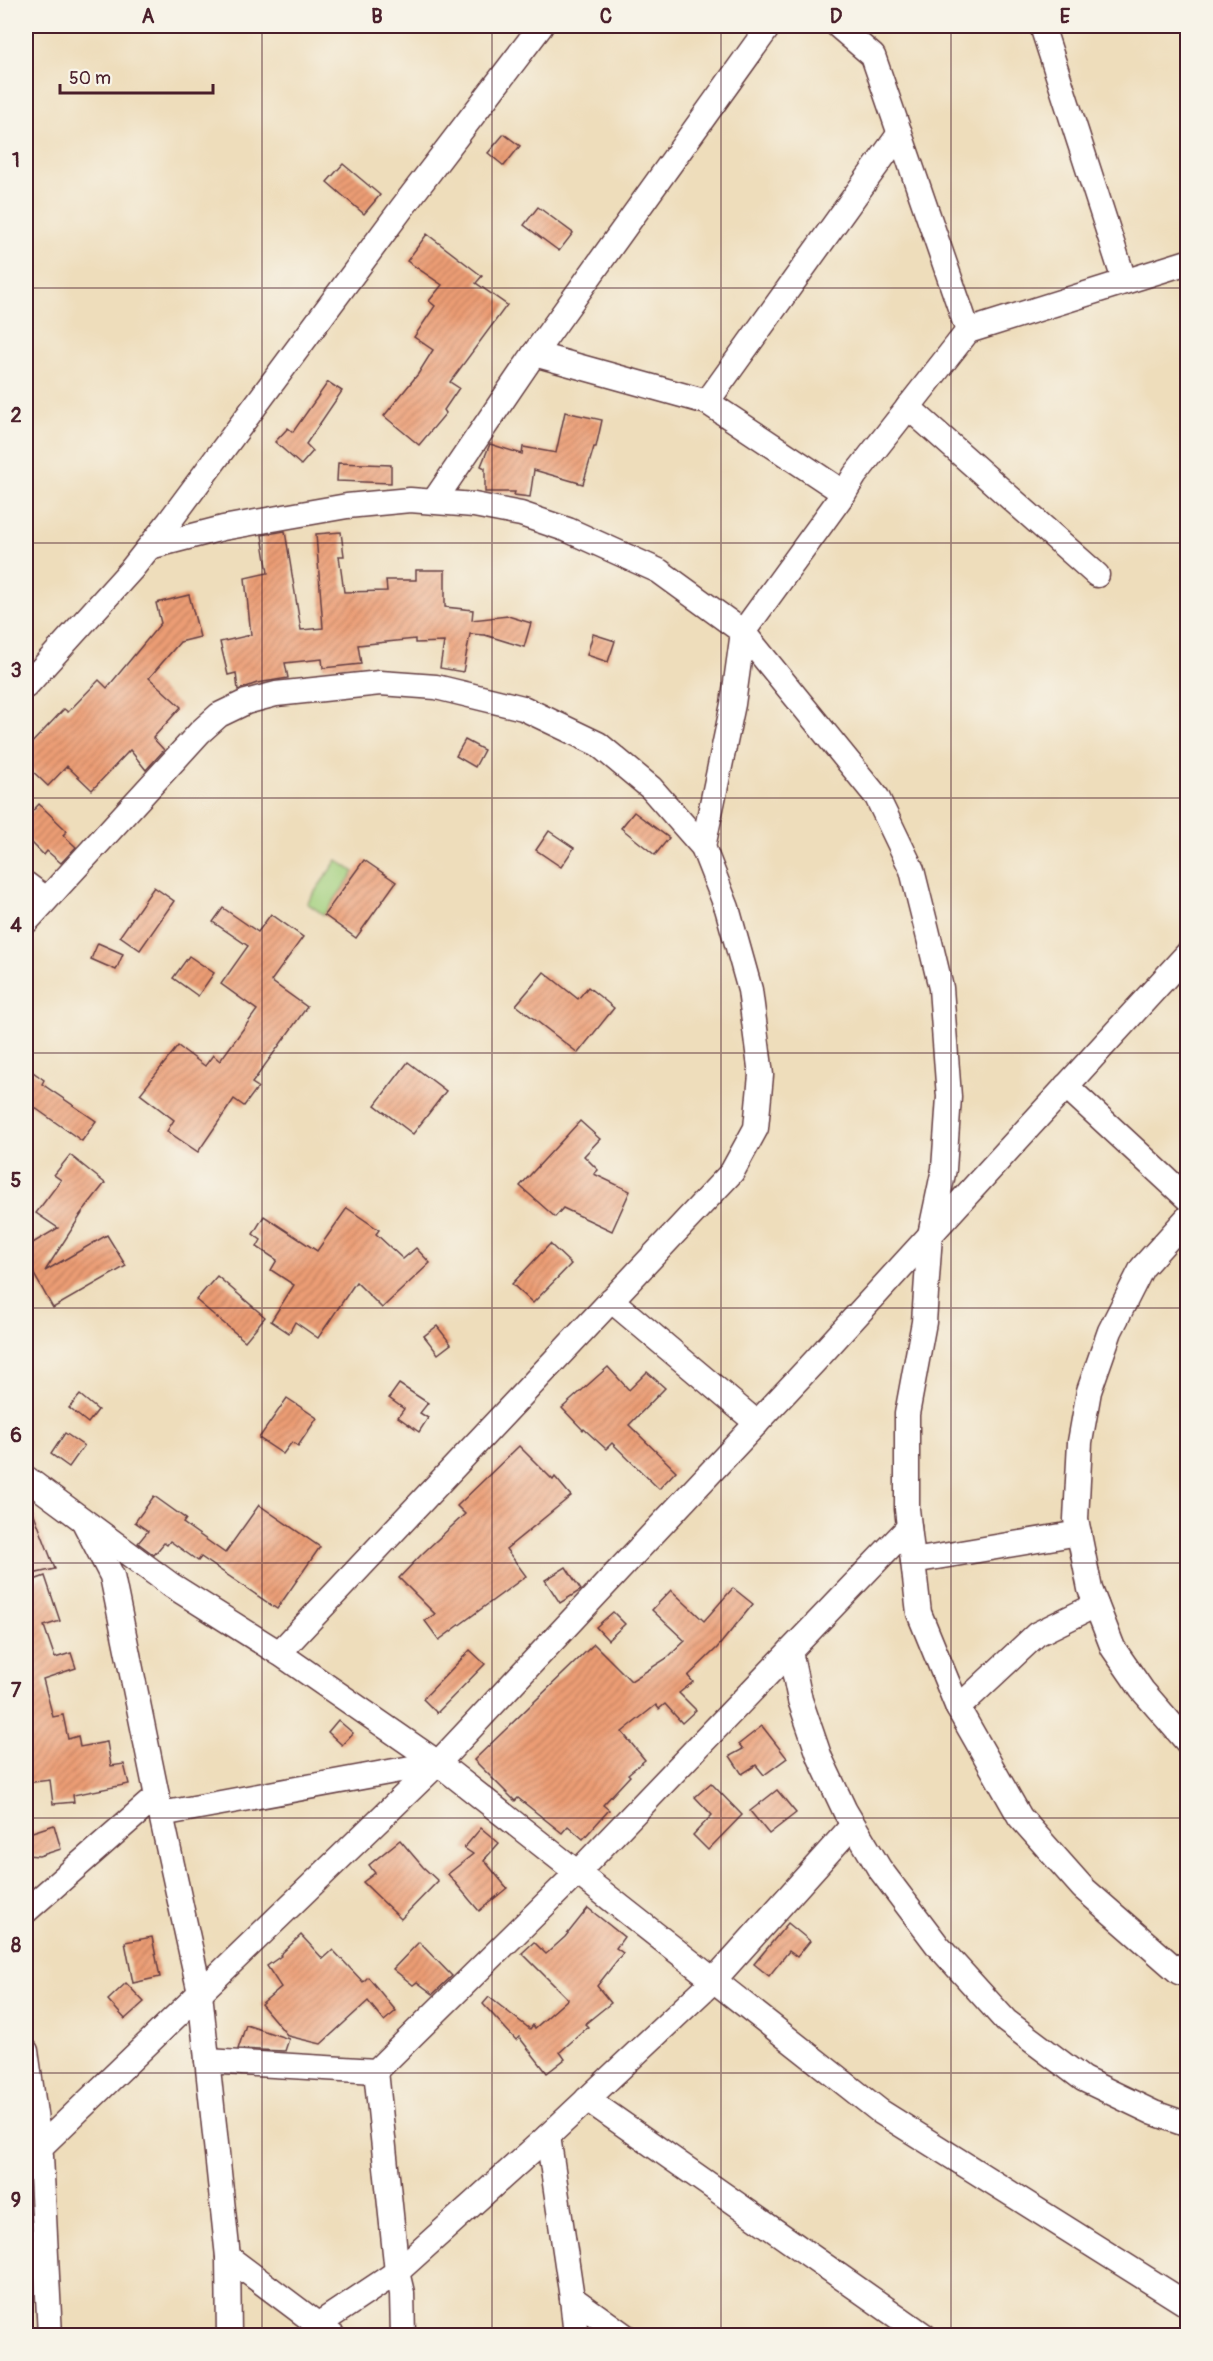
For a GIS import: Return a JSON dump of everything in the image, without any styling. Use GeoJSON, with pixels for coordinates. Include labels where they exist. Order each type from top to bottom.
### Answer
{"type":"FeatureCollection","features":[{"type":"Feature","properties":{"kind":"street"},"geometry":{"type":"LineString","coordinates":[[26,686],[150,547],[402,208],[542,26]]}},
{"type":"Feature","properties":{"kind":"street"},"geometry":{"type":"LineString","coordinates":[[434,501],[534,354],[769,26]]}},
{"type":"Feature","properties":{"kind":"street"},"geometry":{"type":"LineString","coordinates":[[838,26],[873,56],[968,331]]}},
{"type":"Feature","properties":{"kind":"street"},"geometry":{"type":"LineString","coordinates":[[1042,26],[1124,280]]}},
{"type":"Feature","properties":{"kind":"street"},"geometry":{"type":"LineString","coordinates":[[707,402],[900,133]]}},
{"type":"Feature","properties":{"kind":"street"},"geometry":{"type":"LineString","coordinates":[[703,847],[733,704],[743,632],[855,475],[968,331],[1124,280],[1188,262]]}},
{"type":"Feature","properties":{"kind":"street"},"geometry":{"type":"LineString","coordinates":[[534,354],[707,402],[844,493]]}},
{"type":"Feature","properties":{"kind":"street"},"geometry":{"type":"LineString","coordinates":[[908,407],[1097,575]]}},
{"type":"Feature","properties":{"kind":"street"},"geometry":{"type":"LineString","coordinates":[[150,547],[223,528],[347,506],[410,500],[474,505],[521,514],[568,530],[659,571],[743,632],[877,796],[912,870],[941,988],[949,1097],[944,1169],[930,1235],[924,1322],[907,1414],[907,1509],[919,1613],[958,1708],[1020,1817],[1083,1888],[1179,1972],[1188,1975]]}},
{"type":"Feature","properties":{"kind":"street"},"geometry":{"type":"LineString","coordinates":[[26,922],[184,749],[219,715],[246,702],[276,694],[370,684],[436,687],[523,708],[598,744],[651,788],[703,847],[727,908],[750,990],[761,1075],[756,1128],[732,1172],[279,1653]]}},
{"type":"Feature","properties":{"kind":"street"},"geometry":{"type":"LineString","coordinates":[[26,884],[46,899]]}},
{"type":"Feature","properties":{"kind":"street"},"geometry":{"type":"LineString","coordinates":[[33,2155],[438,1763],[757,1423],[1188,953]]}},
{"type":"Feature","properties":{"kind":"street"},"geometry":{"type":"LineString","coordinates":[[1066,1086],[1188,1199]]}},
{"type":"Feature","properties":{"kind":"street"},"geometry":{"type":"LineString","coordinates":[[1188,1217],[1142,1268],[1110,1331],[1089,1391],[1080,1442],[1076,1519],[1090,1589],[1113,1648],[1142,1690],[1188,1743]]}},
{"type":"Feature","properties":{"kind":"street"},"geometry":{"type":"LineString","coordinates":[[611,1300],[757,1423]]}},
{"type":"Feature","properties":{"kind":"street"},"geometry":{"type":"LineString","coordinates":[[26,1478],[171,1585],[279,1653],[438,1763],[880,2112],[1188,2305]]}},
{"type":"Feature","properties":{"kind":"street"},"geometry":{"type":"LineString","coordinates":[[82,1520],[112,1576],[200,1993],[228,2257],[229,2336]]}},
{"type":"Feature","properties":{"kind":"street"},"geometry":{"type":"LineString","coordinates":[[207,2061],[376,2071],[577,1873],[909,1527]]}},
{"type":"Feature","properties":{"kind":"street"},"geometry":{"type":"LineString","coordinates":[[913,1561],[1079,1533]]}},
{"type":"Feature","properties":{"kind":"street"},"geometry":{"type":"LineString","coordinates":[[958,1708],[1037,1634],[1096,1605]]}},
{"type":"Feature","properties":{"kind":"street"},"geometry":{"type":"LineString","coordinates":[[790,1651],[800,1700],[820,1758],[853,1825],[879,1868],[938,1946],[1006,2021],[1083,2079],[1154,2113],[1188,2125]]}},
{"type":"Feature","properties":{"kind":"street"},"geometry":{"type":"LineString","coordinates":[[26,1911],[159,1805],[438,1763]]}},
{"type":"Feature","properties":{"kind":"street"},"geometry":{"type":"LineString","coordinates":[[228,2257],[326,2330],[398,2272],[548,2136],[714,1980],[853,1825]]}},
{"type":"Feature","properties":{"kind":"street"},"geometry":{"type":"LineString","coordinates":[[26,2051],[50,2336]]}},
{"type":"Feature","properties":{"kind":"street"},"geometry":{"type":"LineString","coordinates":[[376,2071],[402,2293],[403,2336]]}},
{"type":"Feature","properties":{"kind":"street"},"geometry":{"type":"LineString","coordinates":[[587,2099],[925,2336]]}},
{"type":"Feature","properties":{"kind":"street"},"geometry":{"type":"LineString","coordinates":[[548,2136],[576,2336]]}},
{"type":"Feature","properties":{"kind":"street"},"geometry":{"type":"LineString","coordinates":[[572,2298],[625,2336]]}},
{"type":"Feature","properties":{"kind":"green space"},"geometry":{"type":"Polygon","coordinates":[[[337,860],[354,872],[324,915],[307,903],[337,860]]]}},
{"type":"Feature","properties":{"kind":"building"},"geometry":{"type":"Polygon","coordinates":[[[504,134],[520,146],[504,166],[488,153],[504,134]]]}},
{"type":"Feature","properties":{"kind":"building"},"geometry":{"type":"Polygon","coordinates":[[[343,164],[380,195],[364,214],[327,182],[343,164]]]}},
{"type":"Feature","properties":{"kind":"building"},"geometry":{"type":"Polygon","coordinates":[[[538,207],[573,233],[559,251],[524,225],[538,207]]]}},
{"type":"Feature","properties":{"kind":"building"},"geometry":{"type":"Polygon","coordinates":[[[427,234],[482,276],[476,283],[507,305],[450,382],[459,388],[444,410],[446,413],[419,445],[384,416],[418,374],[433,350],[414,337],[435,306],[429,301],[442,285],[407,261],[427,234]]]}},
{"type":"Feature","properties":{"kind":"building"},"geometry":{"type":"Polygon","coordinates":[[[328,382],[342,391],[306,444],[313,451],[301,465],[275,442],[288,428],[293,432],[328,382]]]}},
{"type":"Feature","properties":{"kind":"building"},"geometry":{"type":"Polygon","coordinates":[[[565,412],[602,420],[596,447],[594,447],[583,484],[534,470],[530,497],[514,495],[515,492],[485,492],[485,468],[481,466],[490,444],[522,454],[523,447],[556,453],[565,412]]]}},
{"type":"Feature","properties":{"kind":"building"},"geometry":{"type":"Polygon","coordinates":[[[338,463],[391,465],[391,483],[337,481],[338,463]]]}},
{"type":"Feature","properties":{"kind":"building"},"geometry":{"type":"Polygon","coordinates":[[[285,531],[301,630],[323,628],[316,534],[341,532],[344,556],[339,556],[344,592],[387,591],[386,580],[416,580],[416,570],[445,570],[445,607],[473,610],[472,620],[508,616],[531,623],[524,647],[485,635],[470,634],[463,672],[440,668],[444,642],[415,643],[415,639],[358,645],[361,664],[323,668],[322,659],[285,663],[288,678],[257,683],[238,690],[236,673],[228,675],[220,642],[251,635],[245,578],[268,573],[262,535],[285,531]]]}},
{"type":"Feature","properties":{"kind":"building"},"geometry":{"type":"Polygon","coordinates":[[[189,595],[200,637],[180,642],[149,678],[181,707],[153,738],[164,750],[146,770],[130,750],[92,790],[67,766],[48,786],[26,765],[26,749],[64,709],[68,712],[99,680],[107,688],[161,623],[156,603],[189,595]]]}},
{"type":"Feature","properties":{"kind":"building"},"geometry":{"type":"Polygon","coordinates":[[[593,634],[615,641],[608,662],[587,655],[593,634]]]}},
{"type":"Feature","properties":{"kind":"building"},"geometry":{"type":"Polygon","coordinates":[[[465,740],[484,750],[475,767],[456,756],[465,740]]]}},
{"type":"Feature","properties":{"kind":"building"},"geometry":{"type":"Polygon","coordinates":[[[39,804],[67,831],[63,835],[76,847],[61,863],[47,851],[44,855],[26,837],[26,818],[39,804]]]}},
{"type":"Feature","properties":{"kind":"building"},"geometry":{"type":"Polygon","coordinates":[[[634,812],[669,838],[655,855],[621,828],[634,812]]]}},
{"type":"Feature","properties":{"kind":"building"},"geometry":{"type":"Polygon","coordinates":[[[549,831],[574,848],[561,867],[536,850],[549,831]]]}},
{"type":"Feature","properties":{"kind":"building"},"geometry":{"type":"Polygon","coordinates":[[[364,860],[396,882],[356,938],[324,915],[364,860]]]}},
{"type":"Feature","properties":{"kind":"building"},"geometry":{"type":"Polygon","coordinates":[[[154,887],[174,901],[140,950],[120,936],[154,887]]]}},
{"type":"Feature","properties":{"kind":"building"},"geometry":{"type":"Polygon","coordinates":[[[223,908],[258,932],[271,914],[303,937],[271,981],[307,1007],[252,1083],[258,1087],[244,1106],[234,1099],[198,1152],[167,1131],[174,1120],[140,1094],[178,1046],[205,1066],[213,1055],[220,1061],[257,1010],[221,984],[248,946],[213,922],[223,908]]]}},
{"type":"Feature","properties":{"kind":"building"},"geometry":{"type":"Polygon","coordinates":[[[98,943],[123,954],[116,970],[91,959],[98,943]]]}},
{"type":"Feature","properties":{"kind":"building"},"geometry":{"type":"Polygon","coordinates":[[[189,956],[214,973],[198,996],[173,978],[189,956]]]}},
{"type":"Feature","properties":{"kind":"building"},"geometry":{"type":"Polygon","coordinates":[[[544,972],[578,999],[588,987],[614,1008],[578,1053],[516,1005],[544,972]]]}},
{"type":"Feature","properties":{"kind":"building"},"geometry":{"type":"Polygon","coordinates":[[[408,1062],[446,1091],[413,1134],[375,1105],[408,1062]]]}},
{"type":"Feature","properties":{"kind":"building"},"geometry":{"type":"Polygon","coordinates":[[[26,1067],[44,1080],[42,1084],[96,1121],[82,1141],[28,1103],[26,1107],[26,1067]]]}},
{"type":"Feature","properties":{"kind":"building"},"geometry":{"type":"Polygon","coordinates":[[[580,1121],[600,1139],[584,1156],[598,1170],[594,1174],[630,1191],[612,1231],[563,1208],[555,1217],[520,1186],[580,1121]]]}},
{"type":"Feature","properties":{"kind":"building"},"geometry":{"type":"Polygon","coordinates":[[[70,1155],[105,1183],[79,1216],[81,1215],[45,1271],[107,1235],[126,1266],[53,1308],[26,1260],[26,1247],[58,1228],[36,1213],[61,1180],[54,1175],[70,1155]]]}},
{"type":"Feature","properties":{"kind":"building"},"geometry":{"type":"Polygon","coordinates":[[[347,1208],[379,1230],[376,1234],[403,1259],[416,1248],[430,1263],[382,1308],[356,1282],[318,1338],[295,1322],[289,1333],[271,1321],[294,1285],[271,1270],[277,1260],[257,1247],[261,1240],[253,1234],[264,1216],[317,1251],[347,1208]]]}},
{"type":"Feature","properties":{"kind":"building"},"geometry":{"type":"Polygon","coordinates":[[[550,1244],[571,1264],[533,1303],[512,1284],[550,1244]]]}},
{"type":"Feature","properties":{"kind":"building"},"geometry":{"type":"Polygon","coordinates":[[[217,1276],[265,1317],[245,1341],[196,1300],[217,1276]]]}},
{"type":"Feature","properties":{"kind":"building"},"geometry":{"type":"Polygon","coordinates":[[[437,1326],[451,1344],[438,1354],[424,1336],[437,1326]]]}},
{"type":"Feature","properties":{"kind":"building"},"geometry":{"type":"Polygon","coordinates":[[[608,1367],[629,1390],[647,1372],[665,1388],[629,1425],[676,1471],[659,1489],[612,1443],[606,1449],[562,1408],[608,1367]]]}},
{"type":"Feature","properties":{"kind":"building"},"geometry":{"type":"Polygon","coordinates":[[[399,1384],[428,1403],[420,1413],[428,1418],[419,1432],[398,1417],[404,1409],[389,1398],[399,1384]]]}},
{"type":"Feature","properties":{"kind":"building"},"geometry":{"type":"Polygon","coordinates":[[[80,1395],[98,1410],[88,1423],[69,1408],[80,1395]]]}},
{"type":"Feature","properties":{"kind":"building"},"geometry":{"type":"Polygon","coordinates":[[[287,1398],[317,1418],[298,1446],[292,1442],[283,1454],[259,1438],[287,1398]]]}},
{"type":"Feature","properties":{"kind":"building"},"geometry":{"type":"Polygon","coordinates":[[[65,1433],[84,1446],[69,1467],[51,1454],[65,1433]]]}},
{"type":"Feature","properties":{"kind":"building"},"geometry":{"type":"Polygon","coordinates":[[[519,1446],[553,1480],[555,1477],[571,1496],[506,1549],[526,1576],[439,1640],[425,1621],[435,1614],[399,1578],[465,1514],[457,1506],[519,1446]]]}},
{"type":"Feature","properties":{"kind":"building"},"geometry":{"type":"Polygon","coordinates":[[[26,1496],[55,1569],[32,1574],[26,1555],[26,1496]]]}},
{"type":"Feature","properties":{"kind":"building"},"geometry":{"type":"Polygon","coordinates":[[[154,1496],[186,1519],[183,1523],[225,1553],[259,1505],[320,1547],[277,1609],[201,1557],[198,1561],[170,1541],[167,1545],[164,1543],[154,1555],[138,1543],[148,1531],[135,1522],[154,1496]]]}},
{"type":"Feature","properties":{"kind":"building"},"geometry":{"type":"Polygon","coordinates":[[[566,1567],[581,1590],[560,1603],[545,1580],[566,1567]]]}},
{"type":"Feature","properties":{"kind":"building"},"geometry":{"type":"Polygon","coordinates":[[[45,1576],[60,1621],[44,1626],[55,1658],[71,1653],[76,1668],[43,1679],[53,1717],[63,1715],[68,1739],[78,1736],[80,1747],[107,1742],[111,1766],[124,1764],[129,1784],[73,1795],[74,1802],[53,1804],[50,1780],[26,1783],[26,1648],[33,1645],[26,1622],[26,1583],[45,1576]]]}},
{"type":"Feature","properties":{"kind":"building"},"geometry":{"type":"Polygon","coordinates":[[[733,1588],[753,1604],[717,1648],[688,1676],[693,1682],[679,1693],[696,1710],[682,1723],[665,1704],[659,1709],[656,1705],[622,1732],[645,1760],[628,1774],[630,1776],[603,1805],[609,1810],[583,1839],[568,1826],[562,1833],[518,1798],[515,1801],[474,1760],[594,1644],[631,1681],[667,1658],[685,1641],[652,1610],[671,1590],[704,1621],[733,1588]]]}},
{"type":"Feature","properties":{"kind":"building"},"geometry":{"type":"Polygon","coordinates":[[[613,1612],[625,1624],[608,1640],[596,1627],[613,1612]]]}},
{"type":"Feature","properties":{"kind":"building"},"geometry":{"type":"Polygon","coordinates":[[[470,1650],[485,1664],[437,1713],[423,1699],[470,1650]]]}},
{"type":"Feature","properties":{"kind":"building"},"geometry":{"type":"Polygon","coordinates":[[[338,1720],[353,1733],[342,1745],[328,1732],[338,1720]]]}},
{"type":"Feature","properties":{"kind":"building"},"geometry":{"type":"Polygon","coordinates":[[[762,1726],[787,1758],[764,1775],[756,1765],[742,1774],[730,1756],[743,1749],[739,1744],[762,1726]]]}},
{"type":"Feature","properties":{"kind":"building"},"geometry":{"type":"Polygon","coordinates":[[[711,1783],[742,1815],[708,1850],[693,1835],[712,1815],[695,1797],[711,1783]]]}},
{"type":"Feature","properties":{"kind":"building"},"geometry":{"type":"Polygon","coordinates":[[[777,1790],[796,1813],[769,1834],[750,1811],[777,1790]]]}},
{"type":"Feature","properties":{"kind":"building"},"geometry":{"type":"Polygon","coordinates":[[[54,1825],[61,1849],[39,1856],[26,1855],[26,1834],[54,1825]]]}},
{"type":"Feature","properties":{"kind":"building"},"geometry":{"type":"Polygon","coordinates":[[[481,1828],[499,1843],[484,1860],[507,1888],[479,1911],[448,1874],[473,1854],[464,1848],[481,1828]]]}},
{"type":"Feature","properties":{"kind":"building"},"geometry":{"type":"Polygon","coordinates":[[[400,1840],[438,1881],[401,1919],[363,1882],[375,1873],[369,1865],[400,1840]]]}},
{"type":"Feature","properties":{"kind":"building"},"geometry":{"type":"Polygon","coordinates":[[[588,1908],[624,1937],[616,1948],[623,1953],[597,1986],[611,2003],[585,2024],[588,2027],[560,2052],[565,2059],[547,2073],[519,2037],[516,2040],[483,2004],[489,1997],[530,2029],[533,2025],[535,2028],[568,1999],[522,1953],[534,1942],[546,1954],[565,1937],[588,1908]]]}},
{"type":"Feature","properties":{"kind":"building"},"geometry":{"type":"Polygon","coordinates":[[[788,1923],[810,1941],[797,1957],[789,1951],[769,1976],[754,1964],[788,1923]]]}},
{"type":"Feature","properties":{"kind":"building"},"geometry":{"type":"Polygon","coordinates":[[[301,1935],[323,1959],[333,1950],[363,1982],[368,1977],[396,2011],[384,2021],[368,2001],[321,2044],[288,2036],[261,2004],[281,1987],[267,1966],[281,1956],[301,1935]]]}},
{"type":"Feature","properties":{"kind":"building"},"geometry":{"type":"Polygon","coordinates":[[[152,1937],[160,1977],[133,1983],[125,1942],[152,1937]]]}},
{"type":"Feature","properties":{"kind":"building"},"geometry":{"type":"Polygon","coordinates":[[[419,1942],[452,1976],[433,1994],[417,1982],[413,1985],[393,1969],[419,1942]]]}},
{"type":"Feature","properties":{"kind":"building"},"geometry":{"type":"Polygon","coordinates":[[[126,1983],[144,2002],[125,2019],[108,2000],[126,1983]]]}},
{"type":"Feature","properties":{"kind":"building"},"geometry":{"type":"Polygon","coordinates":[[[246,2025],[289,2039],[285,2051],[238,2049],[246,2025]]]}}]}
